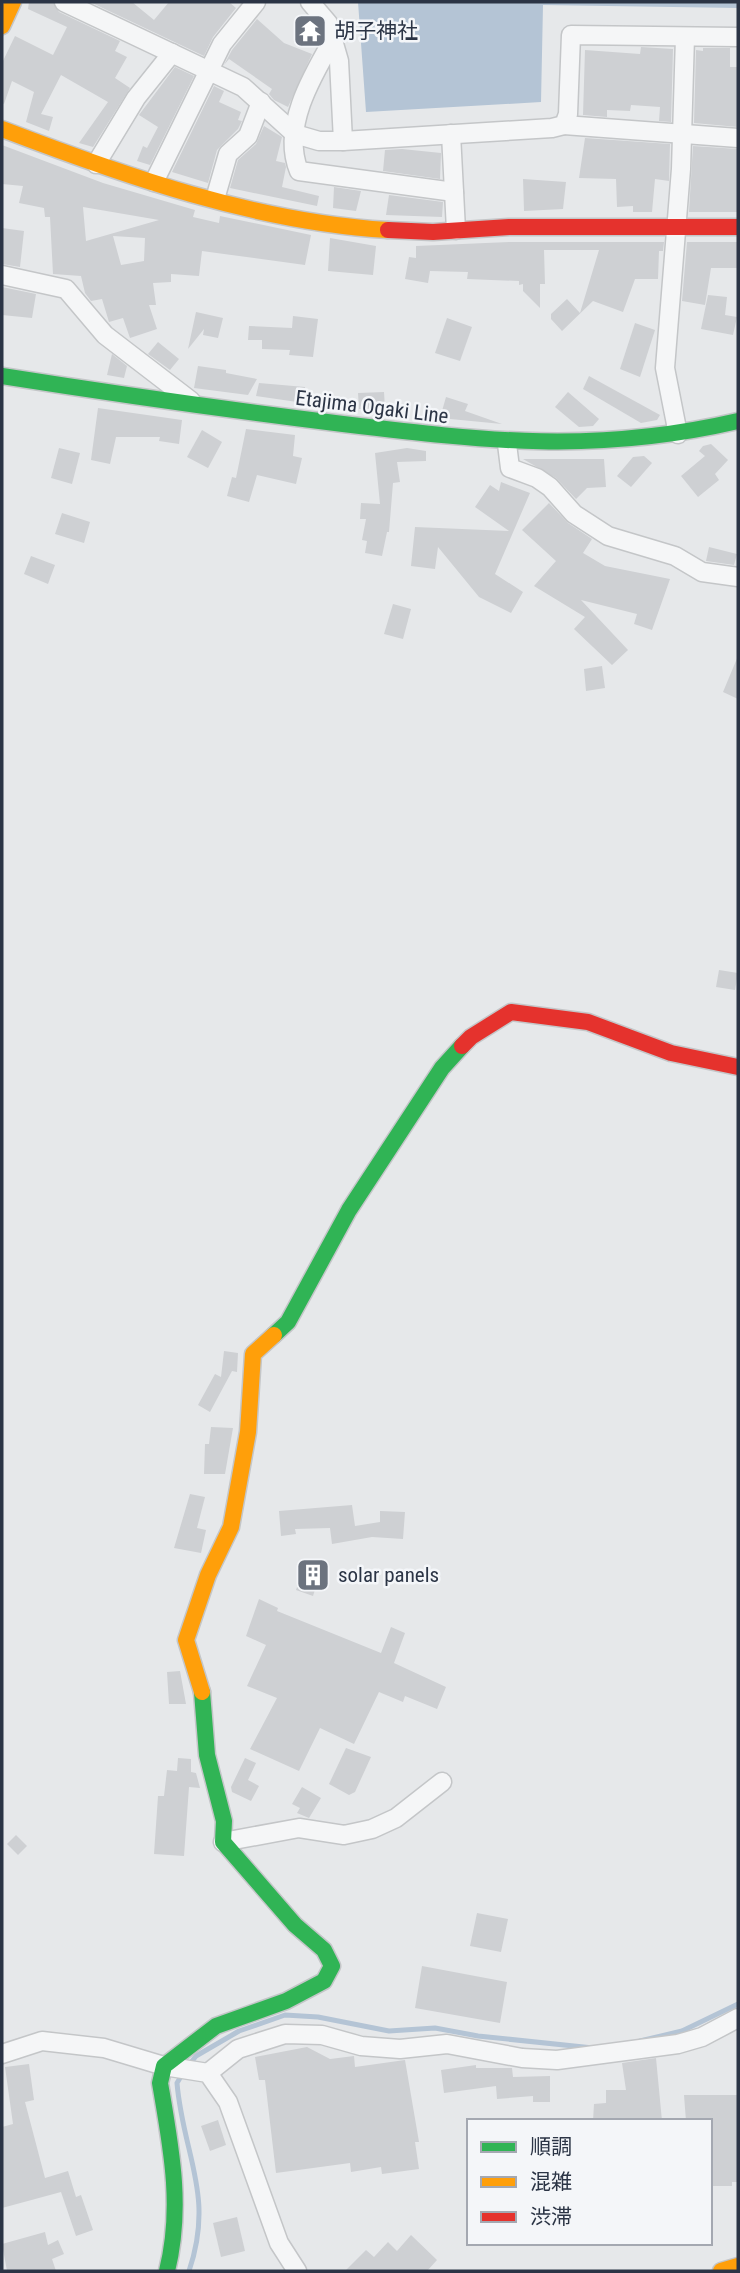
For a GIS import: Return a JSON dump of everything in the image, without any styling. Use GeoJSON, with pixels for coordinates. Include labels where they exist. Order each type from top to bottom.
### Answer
{"type":"FeatureCollection","features":[{"type":"Feature","properties":{"kind":"main road"},"geometry":{"type":"LineString","coordinates":[[2,26],[13,2]]}},
{"type":"Feature","properties":{"kind":"main road"},"geometry":{"type":"LineString","coordinates":[[2,129],[154,182],[295,218],[378,229],[738,228]]}},
{"type":"Feature","properties":{"kind":"main road","name":"Etajima Ogaki Line"},"geometry":{"type":"LineString","coordinates":[[2,376],[198,407],[506,444],[589,445],[678,434],[738,421]]}},
{"type":"Feature","properties":{"kind":"main road"},"geometry":{"type":"LineString","coordinates":[[167,2271],[175,2246],[179,2210],[160,2083],[164,2066],[216,2026],[286,2001],[324,1981],[332,1966],[324,1950],[287,1917],[223,1842],[224,1821],[206,1755],[201,1681],[186,1640],[208,1575],[231,1527],[248,1432],[253,1354],[288,1322],[349,1210],[408,1116],[442,1068],[471,1037],[511,1012],[588,1022],[671,1053],[738,1068]]}},
{"type":"Feature","properties":{"kind":"main road"},"geometry":{"type":"LineString","coordinates":[[721,2271],[738,2266]]}},
{"type":"Feature","properties":{"kind":"street"},"geometry":{"type":"LineString","coordinates":[[64,2],[243,87],[295,134],[319,141],[552,128],[564,125],[738,138]]}},
{"type":"Feature","properties":{"kind":"street"},"geometry":{"type":"LineString","coordinates":[[154,182],[222,44],[256,2]]}},
{"type":"Feature","properties":{"kind":"street"},"geometry":{"type":"LineString","coordinates":[[310,2],[328,23],[339,61],[343,141]]}},
{"type":"Feature","properties":{"kind":"street"},"geometry":{"type":"LineString","coordinates":[[564,125],[568,114],[571,34],[738,37]]}},
{"type":"Feature","properties":{"kind":"street"},"geometry":{"type":"LineString","coordinates":[[678,434],[664,368],[677,228],[685,37]]}},
{"type":"Feature","properties":{"kind":"street"},"geometry":{"type":"LineString","coordinates":[[333,40],[310,84],[295,134],[296,163],[299,171],[454,192]]}},
{"type":"Feature","properties":{"kind":"street"},"geometry":{"type":"LineString","coordinates":[[96,164],[136,99],[172,53]]}},
{"type":"Feature","properties":{"kind":"street"},"geometry":{"type":"LineString","coordinates":[[215,199],[228,154],[248,136],[261,102]]}},
{"type":"Feature","properties":{"kind":"street"},"geometry":{"type":"LineString","coordinates":[[452,134],[456,230]]}},
{"type":"Feature","properties":{"kind":"street"},"geometry":{"type":"LineString","coordinates":[[2,275],[65,289],[104,335],[198,407]]}},
{"type":"Feature","properties":{"kind":"street"},"geometry":{"type":"LineString","coordinates":[[506,444],[510,468],[537,478],[550,487],[573,514],[608,536],[675,556],[702,572],[738,578]]}},
{"type":"Feature","properties":{"kind":"street"},"geometry":{"type":"LineString","coordinates":[[223,1842],[299,1828],[344,1835],[372,1829],[396,1818],[442,1782]]}},
{"type":"Feature","properties":{"kind":"street"},"geometry":{"type":"LineString","coordinates":[[208,2073],[238,2049],[285,2034],[322,2035],[361,2046],[400,2049],[447,2044],[522,2058],[557,2060],[678,2044],[702,2037],[738,2018]]}},
{"type":"Feature","properties":{"kind":"street"},"geometry":{"type":"LineString","coordinates":[[2,2054],[43,2042],[104,2048],[164,2066],[208,2073],[228,2102],[279,2243],[297,2271]]}},
{"type":"Feature","properties":{"kind":"water"},"geometry":{"type":"Polygon","coordinates":[[[358,2],[738,2],[738,8],[543,5],[541,102],[366,112],[358,2]]]}},
{"type":"Feature","properties":{"kind":"building"},"geometry":{"type":"Polygon","coordinates":[[[29,2],[53,2],[59,12],[120,41],[115,51],[127,57],[115,78],[130,88],[93,147],[79,143],[108,102],[61,75],[41,114],[53,117],[49,131],[26,122],[34,92],[12,81],[4,104],[2,103],[2,63],[15,36],[53,55],[67,27],[28,9],[29,2]]]}},
{"type":"Feature","properties":{"kind":"building"},"geometry":{"type":"Polygon","coordinates":[[[90,2],[132,2],[154,20],[169,2],[229,2],[236,8],[213,37],[204,56],[90,2]]]}},
{"type":"Feature","properties":{"kind":"building"},"geometry":{"type":"Polygon","coordinates":[[[257,19],[284,43],[312,54],[288,107],[274,100],[269,94],[272,89],[229,59],[224,65],[232,50],[257,19]]]}},
{"type":"Feature","properties":{"kind":"building"},"geometry":{"type":"Polygon","coordinates":[[[641,47],[673,49],[671,122],[659,121],[660,107],[631,105],[630,111],[607,110],[607,117],[583,115],[585,50],[640,54],[641,47]]]}},
{"type":"Feature","properties":{"kind":"building"},"geometry":{"type":"Polygon","coordinates":[[[703,48],[730,48],[730,67],[738,67],[738,127],[694,123],[696,50],[703,51],[703,48]]]}},
{"type":"Feature","properties":{"kind":"building"},"geometry":{"type":"Polygon","coordinates":[[[175,67],[194,76],[150,165],[137,161],[143,146],[147,148],[158,127],[139,115],[175,67]]]}},
{"type":"Feature","properties":{"kind":"building"},"geometry":{"type":"Polygon","coordinates":[[[214,86],[224,91],[219,102],[241,112],[238,120],[242,121],[238,129],[217,150],[208,183],[172,172],[214,86]]]}},
{"type":"Feature","properties":{"kind":"building"},"geometry":{"type":"Polygon","coordinates":[[[264,126],[282,137],[276,161],[285,163],[286,167],[282,187],[319,196],[317,206],[230,188],[238,160],[256,144],[264,126]]]}},
{"type":"Feature","properties":{"kind":"building"},"geometry":{"type":"Polygon","coordinates":[[[585,138],[670,144],[669,181],[655,179],[652,212],[633,212],[633,206],[617,207],[616,179],[579,178],[585,138]]]}},
{"type":"Feature","properties":{"kind":"building"},"geometry":{"type":"Polygon","coordinates":[[[2,145],[103,183],[195,210],[193,217],[219,223],[220,216],[311,235],[305,265],[202,251],[199,276],[171,274],[171,282],[153,283],[156,305],[149,305],[157,329],[130,338],[123,318],[109,322],[102,299],[91,301],[85,293],[81,276],[53,274],[50,217],[45,217],[44,208],[19,203],[23,186],[2,184],[2,145]],[[83,207],[86,241],[159,220],[83,207]],[[113,236],[121,265],[144,261],[145,238],[113,236]]]}},
{"type":"Feature","properties":{"kind":"building"},"geometry":{"type":"Polygon","coordinates":[[[693,146],[738,149],[738,212],[689,212],[693,146]]]}},
{"type":"Feature","properties":{"kind":"building"},"geometry":{"type":"Polygon","coordinates":[[[385,150],[441,153],[440,179],[383,171],[385,150]]]}},
{"type":"Feature","properties":{"kind":"building"},"geometry":{"type":"Polygon","coordinates":[[[523,179],[566,182],[563,209],[524,211],[523,179]]]}},
{"type":"Feature","properties":{"kind":"building"},"geometry":{"type":"Polygon","coordinates":[[[334,187],[361,191],[356,211],[333,208],[334,187]]]}},
{"type":"Feature","properties":{"kind":"building"},"geometry":{"type":"Polygon","coordinates":[[[389,195],[443,202],[442,217],[386,215],[389,195]]]}},
{"type":"Feature","properties":{"kind":"building"},"geometry":{"type":"Polygon","coordinates":[[[2,228],[24,231],[20,267],[2,264],[2,228]]]}},
{"type":"Feature","properties":{"kind":"building"},"geometry":{"type":"Polygon","coordinates":[[[330,238],[376,246],[373,275],[328,271],[330,238]]]}},
{"type":"Feature","properties":{"kind":"building"},"geometry":{"type":"Polygon","coordinates":[[[509,242],[664,242],[663,251],[659,251],[658,279],[635,279],[623,312],[593,301],[562,331],[551,319],[551,314],[567,299],[580,313],[599,250],[544,250],[545,284],[540,284],[540,308],[523,291],[523,284],[519,285],[519,281],[467,279],[468,272],[430,271],[428,283],[405,279],[409,257],[416,258],[416,246],[509,242]]]}},
{"type":"Feature","properties":{"kind":"building"},"geometry":{"type":"Polygon","coordinates":[[[687,242],[738,242],[738,268],[711,268],[705,305],[682,301],[687,242]]]}},
{"type":"Feature","properties":{"kind":"building"},"geometry":{"type":"Polygon","coordinates":[[[2,287],[36,294],[32,318],[2,315],[2,287]]]}},
{"type":"Feature","properties":{"kind":"building"},"geometry":{"type":"Polygon","coordinates":[[[708,295],[727,297],[725,315],[737,317],[733,335],[701,329],[708,295]]]}},
{"type":"Feature","properties":{"kind":"building"},"geometry":{"type":"Polygon","coordinates":[[[196,312],[223,318],[218,338],[203,335],[204,329],[188,349],[196,312]]]}},
{"type":"Feature","properties":{"kind":"building"},"geometry":{"type":"Polygon","coordinates":[[[293,316],[318,319],[313,357],[289,355],[290,350],[262,349],[262,340],[248,340],[249,326],[292,328],[293,316]]]}},
{"type":"Feature","properties":{"kind":"building"},"geometry":{"type":"Polygon","coordinates":[[[447,318],[472,327],[460,361],[435,353],[447,318]]]}},
{"type":"Feature","properties":{"kind":"building"},"geometry":{"type":"Polygon","coordinates":[[[635,323],[655,330],[640,377],[620,369],[635,323]]]}},
{"type":"Feature","properties":{"kind":"building"},"geometry":{"type":"Polygon","coordinates":[[[158,342],[179,359],[170,370],[148,354],[158,342]]]}},
{"type":"Feature","properties":{"kind":"building"},"geometry":{"type":"Polygon","coordinates":[[[112,354],[127,366],[124,378],[107,375],[112,354]]]}},
{"type":"Feature","properties":{"kind":"building"},"geometry":{"type":"Polygon","coordinates":[[[198,366],[226,370],[226,373],[257,379],[248,395],[194,388],[198,366]]]}},
{"type":"Feature","properties":{"kind":"building"},"geometry":{"type":"Polygon","coordinates":[[[589,376],[660,415],[657,420],[641,423],[583,389],[589,376]]]}},
{"type":"Feature","properties":{"kind":"building"},"geometry":{"type":"Polygon","coordinates":[[[259,383],[305,387],[304,403],[256,396],[259,383]]]}},
{"type":"Feature","properties":{"kind":"building"},"geometry":{"type":"Polygon","coordinates":[[[384,392],[385,409],[359,409],[358,393],[384,392]]]}},
{"type":"Feature","properties":{"kind":"building"},"geometry":{"type":"Polygon","coordinates":[[[568,392],[599,419],[593,426],[579,427],[555,407],[568,392]]]}},
{"type":"Feature","properties":{"kind":"building"},"geometry":{"type":"Polygon","coordinates":[[[446,397],[468,404],[465,411],[502,424],[440,418],[446,397]]]}},
{"type":"Feature","properties":{"kind":"building"},"geometry":{"type":"Polygon","coordinates":[[[98,408],[182,420],[179,444],[159,441],[160,437],[116,437],[110,464],[91,460],[98,408]]]}},
{"type":"Feature","properties":{"kind":"building"},"geometry":{"type":"Polygon","coordinates":[[[246,429],[295,435],[293,456],[302,458],[296,484],[257,475],[249,502],[227,496],[232,477],[236,478],[246,429]]]}},
{"type":"Feature","properties":{"kind":"building"},"geometry":{"type":"Polygon","coordinates":[[[202,430],[222,442],[208,468],[187,457],[202,430]]]}},
{"type":"Feature","properties":{"kind":"building"},"geometry":{"type":"Polygon","coordinates":[[[711,444],[728,460],[715,474],[719,480],[698,497],[681,476],[705,456],[699,451],[703,446],[711,444]]]}},
{"type":"Feature","properties":{"kind":"building"},"geometry":{"type":"Polygon","coordinates":[[[59,448],[80,453],[72,484],[51,478],[59,448]]]}},
{"type":"Feature","properties":{"kind":"building"},"geometry":{"type":"Polygon","coordinates":[[[407,448],[426,451],[426,461],[397,462],[400,482],[393,483],[389,532],[382,556],[365,553],[367,541],[362,540],[366,519],[360,519],[361,503],[380,504],[375,453],[407,448]]]}},
{"type":"Feature","properties":{"kind":"building"},"geometry":{"type":"Polygon","coordinates":[[[644,456],[652,463],[631,487],[617,476],[633,457],[644,456]]]}},
{"type":"Feature","properties":{"kind":"building"},"geometry":{"type":"Polygon","coordinates":[[[523,459],[604,459],[606,487],[587,488],[576,499],[556,478],[523,459]]]}},
{"type":"Feature","properties":{"kind":"building"},"geometry":{"type":"Polygon","coordinates":[[[501,482],[530,493],[495,574],[523,592],[511,613],[479,597],[438,547],[435,569],[411,566],[415,527],[509,531],[475,507],[490,485],[499,491],[501,482]]]}},
{"type":"Feature","properties":{"kind":"building"},"geometry":{"type":"Polygon","coordinates":[[[549,503],[568,523],[592,539],[583,553],[605,566],[670,579],[652,630],[634,624],[637,614],[581,600],[628,650],[612,665],[574,629],[585,617],[534,586],[556,561],[522,530],[549,503]]]}},
{"type":"Feature","properties":{"kind":"building"},"geometry":{"type":"Polygon","coordinates":[[[62,513],[90,522],[84,543],[55,534],[62,513]]]}},
{"type":"Feature","properties":{"kind":"building"},"geometry":{"type":"Polygon","coordinates":[[[709,547],[737,554],[734,565],[706,561],[709,547]]]}},
{"type":"Feature","properties":{"kind":"building"},"geometry":{"type":"Polygon","coordinates":[[[31,556],[55,565],[48,584],[24,574],[31,556]]]}},
{"type":"Feature","properties":{"kind":"building"},"geometry":{"type":"Polygon","coordinates":[[[393,604],[411,609],[403,639],[384,634],[393,604]]]}},
{"type":"Feature","properties":{"kind":"building"},"geometry":{"type":"Polygon","coordinates":[[[738,656],[738,699],[723,692],[738,656]]]}},
{"type":"Feature","properties":{"kind":"building"},"geometry":{"type":"Polygon","coordinates":[[[602,666],[605,688],[586,691],[584,669],[602,666]]]}},
{"type":"Feature","properties":{"kind":"building"},"geometry":{"type":"Polygon","coordinates":[[[719,970],[738,973],[735,990],[716,987],[719,970]]]}},
{"type":"Feature","properties":{"kind":"building"},"geometry":{"type":"Polygon","coordinates":[[[224,1351],[238,1353],[237,1372],[232,1371],[210,1412],[198,1405],[215,1374],[221,1377],[224,1351]]]}},
{"type":"Feature","properties":{"kind":"building"},"geometry":{"type":"Polygon","coordinates":[[[211,1427],[233,1428],[225,1474],[204,1474],[205,1444],[209,1444],[211,1427]]]}},
{"type":"Feature","properties":{"kind":"building"},"geometry":{"type":"Polygon","coordinates":[[[190,1494],[205,1497],[197,1528],[206,1530],[201,1553],[174,1548],[190,1494]]]}},
{"type":"Feature","properties":{"kind":"building"},"geometry":{"type":"Polygon","coordinates":[[[352,1505],[355,1526],[380,1522],[380,1511],[405,1512],[403,1539],[372,1537],[332,1544],[330,1528],[295,1529],[296,1534],[281,1536],[279,1511],[352,1505]]]}},
{"type":"Feature","properties":{"kind":"building","name":"solar panels"},"geometry":{"type":"Polygon","coordinates":[[[306,1562],[327,1570],[323,1582],[318,1580],[313,1596],[296,1590],[306,1562]]]}},
{"type":"Feature","properties":{"kind":"building"},"geometry":{"type":"Polygon","coordinates":[[[259,1599],[278,1608],[277,1611],[381,1653],[391,1627],[405,1633],[394,1663],[446,1687],[437,1709],[405,1696],[403,1702],[379,1692],[354,1744],[320,1728],[299,1771],[250,1749],[277,1698],[247,1686],[266,1645],[246,1636],[259,1599]]]}},
{"type":"Feature","properties":{"kind":"building"},"geometry":{"type":"Polygon","coordinates":[[[180,1671],[186,1704],[169,1704],[167,1672],[180,1671]]]}},
{"type":"Feature","properties":{"kind":"building"},"geometry":{"type":"Polygon","coordinates":[[[346,1748],[371,1757],[355,1792],[349,1795],[329,1784],[346,1748]]]}},
{"type":"Feature","properties":{"kind":"building"},"geometry":{"type":"Polygon","coordinates":[[[178,1758],[191,1759],[191,1772],[196,1773],[200,1788],[189,1787],[184,1856],[154,1854],[158,1796],[164,1796],[167,1770],[177,1771],[178,1758]]]}},
{"type":"Feature","properties":{"kind":"building"},"geometry":{"type":"Polygon","coordinates":[[[245,1758],[256,1763],[248,1780],[259,1786],[251,1801],[232,1792],[231,1787],[245,1758]]]}},
{"type":"Feature","properties":{"kind":"building"},"geometry":{"type":"Polygon","coordinates":[[[302,1787],[321,1798],[309,1818],[297,1813],[300,1808],[292,1804],[302,1787]]]}},
{"type":"Feature","properties":{"kind":"building"},"geometry":{"type":"Polygon","coordinates":[[[16,1835],[27,1846],[18,1855],[7,1844],[16,1835]]]}},
{"type":"Feature","properties":{"kind":"building"},"geometry":{"type":"Polygon","coordinates":[[[477,1913],[508,1919],[501,1952],[470,1946],[477,1913]]]}},
{"type":"Feature","properties":{"kind":"building"},"geometry":{"type":"Polygon","coordinates":[[[422,1966],[507,1982],[500,2023],[415,2008],[422,1966]]]}},
{"type":"Feature","properties":{"kind":"building"},"geometry":{"type":"Polygon","coordinates":[[[307,2047],[330,2059],[354,2056],[355,2067],[405,2060],[419,2142],[415,2142],[419,2169],[382,2174],[381,2167],[351,2172],[350,2163],[276,2173],[265,2080],[259,2080],[255,2057],[307,2047]]]}},
{"type":"Feature","properties":{"kind":"building"},"geometry":{"type":"Polygon","coordinates":[[[656,2058],[662,2119],[593,2119],[594,2104],[606,2103],[606,2090],[626,2090],[622,2063],[656,2058]]]}},
{"type":"Feature","properties":{"kind":"building"},"geometry":{"type":"Polygon","coordinates":[[[29,2064],[34,2100],[25,2102],[45,2178],[68,2171],[76,2197],[81,2195],[93,2230],[76,2236],[61,2192],[2,2208],[2,2127],[13,2124],[5,2067],[29,2064]]]}},
{"type":"Feature","properties":{"kind":"building"},"geometry":{"type":"Polygon","coordinates":[[[476,2065],[476,2068],[512,2068],[513,2077],[550,2076],[550,2102],[533,2102],[533,2096],[497,2099],[496,2086],[444,2093],[441,2070],[476,2065]]]}},
{"type":"Feature","properties":{"kind":"building"},"geometry":{"type":"Polygon","coordinates":[[[684,2095],[738,2095],[738,2182],[732,2182],[732,2186],[712,2186],[712,2119],[686,2119],[684,2095]]]}},
{"type":"Feature","properties":{"kind":"building"},"geometry":{"type":"Polygon","coordinates":[[[218,2120],[226,2145],[210,2151],[201,2126],[218,2120]]]}},
{"type":"Feature","properties":{"kind":"building"},"geometry":{"type":"Polygon","coordinates":[[[237,2217],[245,2251],[221,2257],[213,2223],[237,2217]]]}},
{"type":"Feature","properties":{"kind":"building"},"geometry":{"type":"Polygon","coordinates":[[[45,2232],[48,2245],[58,2240],[64,2254],[52,2259],[56,2271],[7,2271],[2,2244],[45,2232]]]}},
{"type":"Feature","properties":{"kind":"building"},"geometry":{"type":"Polygon","coordinates":[[[411,2235],[437,2260],[427,2271],[345,2271],[366,2250],[374,2257],[388,2242],[397,2251],[411,2235]]]}},
{"type":"Feature","properties":{"kind":"waterway"},"geometry":{"type":"LineString","coordinates":[[640,2041],[682,2031],[738,2004]]}},
{"type":"Feature","properties":{"kind":"waterway"},"geometry":{"type":"LineString","coordinates":[[189,2065],[196,2056],[239,2031],[285,2015],[318,2017],[389,2031],[435,2028],[478,2036],[593,2048]]}},
{"type":"Feature","properties":{"kind":"waterway"},"geometry":{"type":"LineString","coordinates":[[183,2073],[177,2083],[195,2176],[199,2220],[189,2271]]}},
{"type":"Feature","properties":{"kind":"traffic: fast"},"geometry":{"type":"LineString","coordinates":[[2,376],[300,419],[493,439],[588,441],[636,438],[738,421]]}},
{"type":"Feature","properties":{"kind":"traffic: fast"},"geometry":{"type":"LineString","coordinates":[[274,1335],[288,1322],[349,1210],[442,1068],[462,1046]]}},
{"type":"Feature","properties":{"kind":"traffic: fast"},"geometry":{"type":"LineString","coordinates":[[167,2271],[172,2247],[175,2200],[160,2083],[164,2066],[216,2026],[286,2001],[324,1981],[332,1966],[324,1950],[295,1925],[223,1842],[224,1821],[207,1755],[202,1692]]}},
{"type":"Feature","properties":{"kind":"traffic: slow"},"geometry":{"type":"LineString","coordinates":[[2,26],[13,2]]}},
{"type":"Feature","properties":{"kind":"traffic: slow"},"geometry":{"type":"LineString","coordinates":[[2,129],[143,180],[240,207],[338,225],[388,230]]}},
{"type":"Feature","properties":{"kind":"traffic: slow"},"geometry":{"type":"LineString","coordinates":[[202,1692],[186,1640],[208,1575],[231,1527],[248,1432],[253,1354],[274,1335]]}},
{"type":"Feature","properties":{"kind":"traffic: slow"},"geometry":{"type":"LineString","coordinates":[[721,2271],[738,2266]]}},
{"type":"Feature","properties":{"kind":"traffic: jam"},"geometry":{"type":"LineString","coordinates":[[388,230],[433,232],[509,227],[738,227]]}},
{"type":"Feature","properties":{"kind":"traffic: jam"},"geometry":{"type":"LineString","coordinates":[[462,1046],[471,1037],[511,1012],[588,1022],[671,1053],[738,1067]]}},
{"type":"Feature","properties":{"kind":"place","name":"胡子神社"},"geometry":{"type":"Point","coordinates":[310,31]}},
{"type":"Feature","properties":{"kind":"place","name":"solar panels"},"geometry":{"type":"Point","coordinates":[313,1575]}}]}
